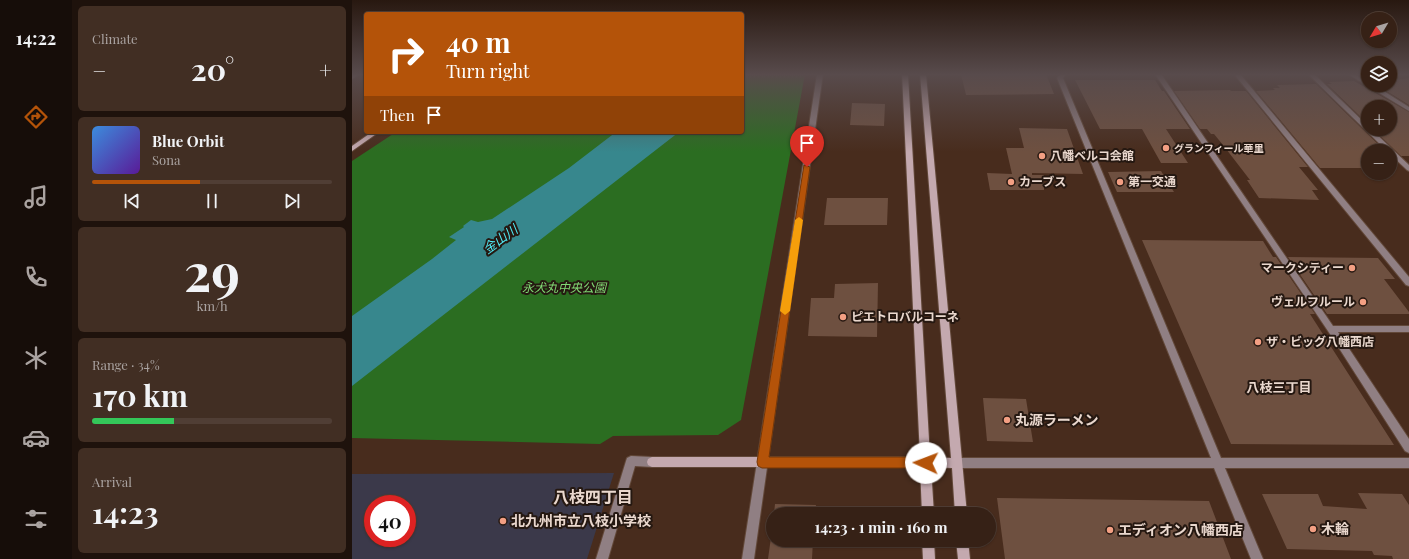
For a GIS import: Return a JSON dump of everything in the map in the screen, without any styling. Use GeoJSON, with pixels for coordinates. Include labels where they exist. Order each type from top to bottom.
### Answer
{"type":"FeatureCollection","features":[{"type":"Feature","properties":{"kind":"street"},"geometry":{"type":"LineString","coordinates":[[748,559],[816,100]]}},
{"type":"Feature","properties":{"kind":"street"},"geometry":{"type":"LineString","coordinates":[[906,100],[928,507]]}},
{"type":"Feature","properties":{"kind":"street"},"geometry":{"type":"LineString","coordinates":[[925,100],[960,507]]}},
{"type":"Feature","properties":{"kind":"street"},"geometry":{"type":"LineString","coordinates":[[1069,100],[1257,559]]}},
{"type":"Feature","properties":{"kind":"street"},"geometry":{"type":"LineString","coordinates":[[1176,100],[1331,329],[1409,448]]}},
{"type":"Feature","properties":{"kind":"street"},"geometry":{"type":"LineString","coordinates":[[1258,100],[1409,283]]}},
{"type":"Feature","properties":{"kind":"street"},"geometry":{"type":"LineString","coordinates":[[1338,100],[1409,170]]}},
{"type":"Feature","properties":{"kind":"street"},"geometry":{"type":"LineString","coordinates":[[1395,100],[1409,109]]}},
{"type":"Feature","properties":{"kind":"street"},"geometry":{"type":"LineString","coordinates":[[352,148],[373,134]]}},
{"type":"Feature","properties":{"kind":"street"},"geometry":{"type":"LineString","coordinates":[[1331,329],[1409,330]]}},
{"type":"Feature","properties":{"kind":"street"},"geometry":{"type":"LineString","coordinates":[[602,559],[631,461],[1218,464],[1409,463]]}},
{"type":"Feature","properties":{"kind":"street"},"geometry":{"type":"LineString","coordinates":[[928,547],[929,559]]}},
{"type":"Feature","properties":{"kind":"street"},"geometry":{"type":"LineString","coordinates":[[963,547],[964,559]]}},
{"type":"Feature","properties":{"kind":"shaded area","name":"北九州市立八枝小学校"},"geometry":{"type":"Polygon","coordinates":[[[614,473],[587,559],[352,559],[352,474],[614,473]]]}},
{"type":"Feature","properties":{"kind":"green space","name":"永犬丸中央公園"},"geometry":{"type":"Polygon","coordinates":[[[744,100],[800,100],[741,420],[718,435],[613,436],[600,444],[352,438],[352,161],[393,134],[744,134],[744,100]]]}},
{"type":"Feature","properties":{"kind":"water","name":"金山川"},"geometry":{"type":"Polygon","coordinates":[[[613,134],[676,134],[352,386],[352,316],[456,240],[449,237],[464,227],[463,226],[471,220],[478,222],[492,219],[569,168],[613,134]]]}},
{"type":"Feature","properties":{"kind":"building"},"geometry":{"type":"Polygon","coordinates":[[[1085,100],[1170,100],[1190,129],[1166,129],[1188,163],[1161,163],[1142,129],[1100,129],[1085,100]]]}},
{"type":"Feature","properties":{"kind":"building"},"geometry":{"type":"Polygon","coordinates":[[[1180,100],[1253,100],[1308,167],[1299,167],[1318,190],[1312,190],[1319,200],[1259,198],[1247,180],[1250,180],[1214,134],[1211,134],[1207,129],[1200,129],[1180,100]]]}},
{"type":"Feature","properties":{"kind":"building"},"geometry":{"type":"Polygon","coordinates":[[[1264,100],[1333,100],[1361,128],[1361,136],[1370,136],[1378,144],[1361,144],[1361,168],[1320,168],[1264,100]]]}},
{"type":"Feature","properties":{"kind":"building"},"geometry":{"type":"Polygon","coordinates":[[[1343,100],[1361,100],[1361,117],[1343,100]]]}},
{"type":"Feature","properties":{"kind":"building"},"geometry":{"type":"Polygon","coordinates":[[[1401,100],[1409,100],[1409,105],[1401,100]]]}},
{"type":"Feature","properties":{"kind":"building"},"geometry":{"type":"Polygon","coordinates":[[[852,103],[885,104],[884,126],[850,125],[852,103]]]}},
{"type":"Feature","properties":{"kind":"building"},"geometry":{"type":"Polygon","coordinates":[[[1397,105],[1409,112],[1409,156],[1401,156],[1397,152],[1397,144],[1389,144],[1380,136],[1397,136],[1397,105]]]}},
{"type":"Feature","properties":{"kind":"building","name":"八幡ベルコ会館"},"geometry":{"type":"Polygon","coordinates":[[[1019,128],[1067,129],[1083,174],[1032,173],[1032,175],[1044,175],[1044,190],[990,190],[987,173],[1012,174],[1006,148],[1024,148],[1019,128]]]}},
{"type":"Feature","properties":{"kind":"building"},"geometry":{"type":"Polygon","coordinates":[[[1161,171],[1174,192],[1117,192],[1108,172],[1161,171]]]}},
{"type":"Feature","properties":{"kind":"building"},"geometry":{"type":"Polygon","coordinates":[[[827,198],[888,198],[887,225],[824,225],[827,198]]]}},
{"type":"Feature","properties":{"kind":"building","name":"ザ・ビッグ八幡西店"},"geometry":{"type":"Polygon","coordinates":[[[1142,240],[1263,241],[1273,257],[1276,257],[1315,314],[1310,314],[1394,445],[1231,444],[1142,240]]]}},
{"type":"Feature","properties":{"kind":"building"},"geometry":{"type":"Polygon","coordinates":[[[1288,257],[1378,258],[1395,279],[1384,279],[1409,314],[1327,314],[1288,257]]]}},
{"type":"Feature","properties":{"kind":"building","name":"ピエトロバルコーネ"},"geometry":{"type":"Polygon","coordinates":[[[878,283],[877,337],[808,336],[811,298],[834,298],[835,284],[878,283]]]}},
{"type":"Feature","properties":{"kind":"building","name":"丸源ラーメン"},"geometry":{"type":"Polygon","coordinates":[[[983,398],[1026,399],[1033,442],[987,441],[983,398]]]}},
{"type":"Feature","properties":{"kind":"building"},"geometry":{"type":"Polygon","coordinates":[[[1358,493],[1402,494],[1409,505],[1409,559],[1393,559],[1392,556],[1374,555],[1372,551],[1287,549],[1262,494],[1318,494],[1323,506],[1367,509],[1358,493]]]}},
{"type":"Feature","properties":{"kind":"building","name":"エディオン八幡西店"},"geometry":{"type":"Polygon","coordinates":[[[997,498],[1209,501],[1231,559],[1005,559],[997,498]]]}},
{"type":"Feature","properties":{"kind":"building"},"geometry":{"type":"Polygon","coordinates":[[[775,504],[816,505],[816,507],[775,507],[775,504]]]}},
{"type":"Feature","properties":{"kind":"building"},"geometry":{"type":"Polygon","coordinates":[[[770,547],[813,547],[812,559],[768,559],[770,547]]]}},
{"type":"Feature","properties":{"kind":"slow traffic"},"geometry":{"type":"LineString","coordinates":[[785,311],[799,220]]}},
{"type":"Feature","properties":{"kind":"place","name":"グランフィール華里"},"geometry":{"type":"Point","coordinates":[1166,148]}},
{"type":"Feature","properties":{"kind":"place","name":"八幡ベルコ会館"},"geometry":{"type":"Point","coordinates":[1042,156]}},
{"type":"Feature","properties":{"kind":"place","name":"カーブス"},"geometry":{"type":"Point","coordinates":[1011,182]}},
{"type":"Feature","properties":{"kind":"place","name":"第一交通"},"geometry":{"type":"Point","coordinates":[1120,182]}},
{"type":"Feature","properties":{"kind":"place","name":"マークシティー"},"geometry":{"type":"Point","coordinates":[1352,268]}},
{"type":"Feature","properties":{"kind":"place","name":"ヴェルフルール"},"geometry":{"type":"Point","coordinates":[1363,302]}},
{"type":"Feature","properties":{"kind":"place","name":"ピエトロバルコーネ"},"geometry":{"type":"Point","coordinates":[843,317]}},
{"type":"Feature","properties":{"kind":"place","name":"ザ・ビッグ八幡西店"},"geometry":{"type":"Point","coordinates":[1258,342]}},
{"type":"Feature","properties":{"kind":"place","name":"丸源ラーメン"},"geometry":{"type":"Point","coordinates":[1007,420]}},
{"type":"Feature","properties":{"kind":"place","name":"北九州市立八枝小学校"},"geometry":{"type":"Point","coordinates":[503,521]}},
{"type":"Feature","properties":{"kind":"place","name":"木輪"},"geometry":{"type":"Point","coordinates":[1313,529]}},
{"type":"Feature","properties":{"kind":"place","name":"エディオン八幡西店"},"geometry":{"type":"Point","coordinates":[1110,530]}},
{"type":"Feature","properties":{"kind":"district","name":"八枝三丁目"},"geometry":{"type":"Point","coordinates":[1279,387]}},
{"type":"Feature","properties":{"kind":"district","name":"八枝四丁目"},"geometry":{"type":"Point","coordinates":[593,497]}},
{"type":"Feature","properties":{"kind":"route"},"geometry":{"type":"LineString","coordinates":[[807,167],[762,462],[896,461],[926,463]]}}]}
